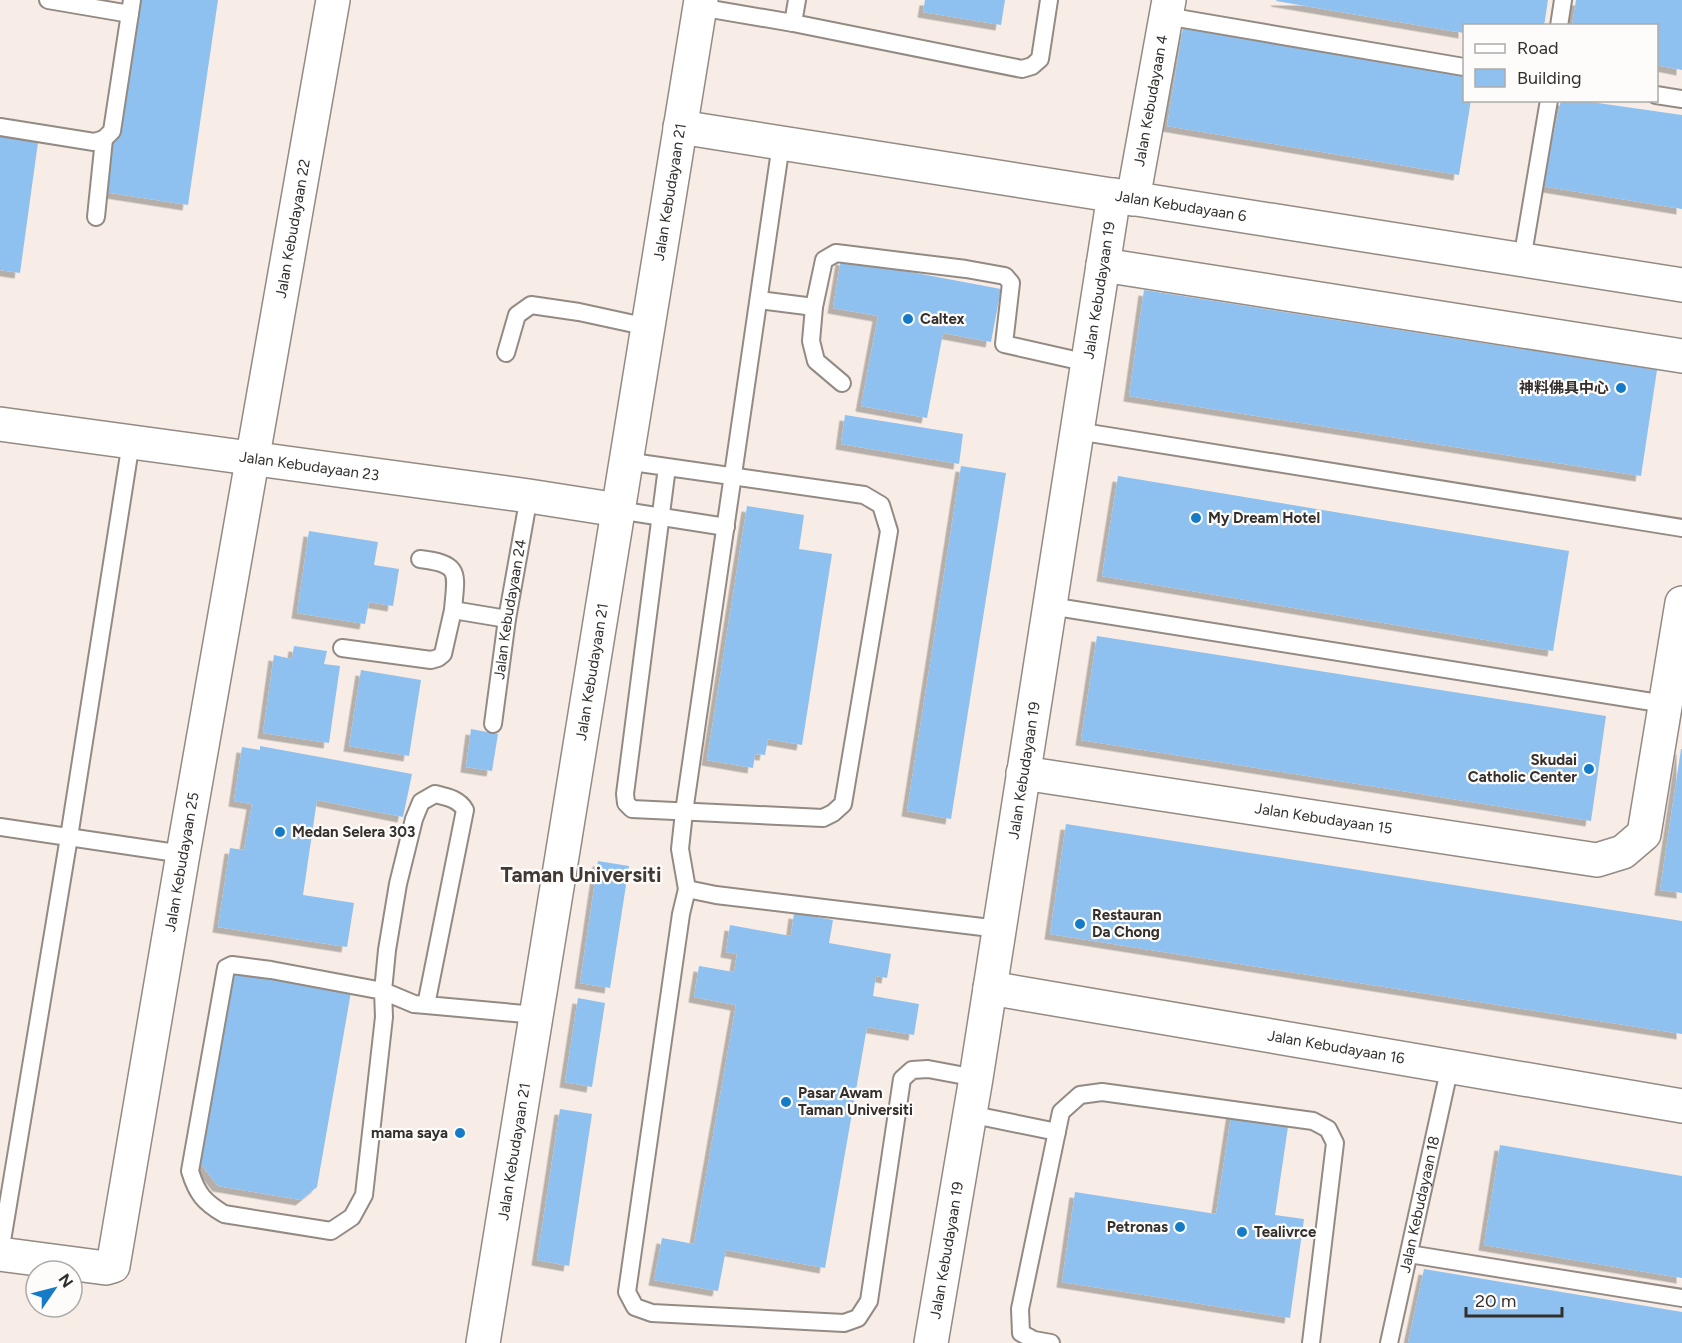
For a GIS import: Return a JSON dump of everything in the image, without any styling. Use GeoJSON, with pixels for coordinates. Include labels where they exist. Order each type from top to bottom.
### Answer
{"type":"FeatureCollection","features":[{"type":"Feature","properties":{"kind":"street","name":"Jalan Kebudayaan 22"},"geometry":{"type":"LineString","coordinates":[[253,458],[333,0]]}},
{"type":"Feature","properties":{"kind":"street","name":"Jalan Kebudayaan 21"},"geometry":{"type":"LineString","coordinates":[[483,1343],[700,4]]}},
{"type":"Feature","properties":{"kind":"street","name":"Jalan Kebudayaan 4"},"geometry":{"type":"LineString","coordinates":[[1124,197],[1167,8]]}},
{"type":"Feature","properties":{"kind":"street","name":"Jalan Kebudayaan 6"},"geometry":{"type":"LineString","coordinates":[[680,127],[1682,285]]}},
{"type":"Feature","properties":{"kind":"street","name":"Jalan Kebudayaan 19"},"geometry":{"type":"LineString","coordinates":[[931,1343],[976,1078],[1103,265],[1124,197]]}},
{"type":"Feature","properties":{"kind":"street"},"geometry":{"type":"LineString","coordinates":[[1103,265],[1682,356]]}},
{"type":"Feature","properties":{"kind":"street","name":"Jalan Kebudayaan 23"},"geometry":{"type":"LineString","coordinates":[[0,424],[618,510]]}},
{"type":"Feature","properties":{"kind":"street","name":"Jalan Kebudayaan 25"},"geometry":{"type":"LineString","coordinates":[[0,1254],[106,1268],[113,1266],[253,458]]}},
{"type":"Feature","properties":{"kind":"street"},"geometry":{"type":"LineString","coordinates":[[1672,685],[1682,603]]}},
{"type":"Feature","properties":{"kind":"street","name":"Jalan Kebudayaan 15"},"geometry":{"type":"LineString","coordinates":[[1023,773],[1597,860],[1623,852],[1644,834],[1672,685]]}},
{"type":"Feature","properties":{"kind":"street","name":"Jalan Kebudayaan 16"},"geometry":{"type":"LineString","coordinates":[[990,988],[1682,1106]]}},
{"type":"Feature","properties":{"kind":"lane"},"geometry":{"type":"LineString","coordinates":[[0,127],[94,142],[104,139],[112,131],[131,7],[48,0]]}},
{"type":"Feature","properties":{"kind":"lane"},"geometry":{"type":"LineString","coordinates":[[793,23],[797,0]]}},
{"type":"Feature","properties":{"kind":"lane"},"geometry":{"type":"LineString","coordinates":[[700,4],[1022,69],[1032,66],[1040,59],[1049,0]]}},
{"type":"Feature","properties":{"kind":"lane"},"geometry":{"type":"LineString","coordinates":[[1559,24],[1563,0]]}},
{"type":"Feature","properties":{"kind":"lane"},"geometry":{"type":"LineString","coordinates":[[1167,8],[1463,67]]}},
{"type":"Feature","properties":{"kind":"lane"},"geometry":{"type":"LineString","coordinates":[[1658,95],[1682,99]]}},
{"type":"Feature","properties":{"kind":"lane"},"geometry":{"type":"LineString","coordinates":[[1522,260],[1549,102]]}},
{"type":"Feature","properties":{"kind":"lane"},"geometry":{"type":"LineString","coordinates":[[96,217],[104,139]]}},
{"type":"Feature","properties":{"kind":"lane"},"geometry":{"type":"LineString","coordinates":[[781,144],[684,812],[680,849],[687,889],[627,1292],[635,1307],[652,1313],[844,1323],[858,1318],[869,1301],[902,1079],[912,1070],[928,1068],[976,1078]]}},
{"type":"Feature","properties":{"kind":"lane"},"geometry":{"type":"LineString","coordinates":[[842,383],[816,361],[811,341],[814,307],[824,260],[836,254],[966,269],[1005,276],[1011,283],[1004,344],[1088,363]]}},
{"type":"Feature","properties":{"kind":"lane"},"geometry":{"type":"LineString","coordinates":[[759,300],[814,307]]}},
{"type":"Feature","properties":{"kind":"lane"},"geometry":{"type":"LineString","coordinates":[[506,352],[517,315],[531,305],[579,312],[648,327]]}},
{"type":"Feature","properties":{"kind":"lane"},"geometry":{"type":"LineString","coordinates":[[1077,431],[1682,528]]}},
{"type":"Feature","properties":{"kind":"lane"},"geometry":{"type":"LineString","coordinates":[[0,1254],[131,442]]}},
{"type":"Feature","properties":{"kind":"lane"},"geometry":{"type":"LineString","coordinates":[[626,461],[864,495],[881,505],[889,531],[843,804],[823,818],[632,809],[626,802],[625,794],[667,467]]}},
{"type":"Feature","properties":{"kind":"lane","name":"Jalan Kebudayaan 24"},"geometry":{"type":"LineString","coordinates":[[493,724],[507,619],[529,496]]}},
{"type":"Feature","properties":{"kind":"lane"},"geometry":{"type":"LineString","coordinates":[[618,510],[726,527]]}},
{"type":"Feature","properties":{"kind":"lane"},"geometry":{"type":"LineString","coordinates":[[342,648],[431,660],[443,654],[453,610],[455,575],[452,568],[440,561],[420,559]]}},
{"type":"Feature","properties":{"kind":"lane"},"geometry":{"type":"LineString","coordinates":[[1050,606],[1672,685]]}},
{"type":"Feature","properties":{"kind":"lane"},"geometry":{"type":"LineString","coordinates":[[453,610],[507,619]]}},
{"type":"Feature","properties":{"kind":"lane"},"geometry":{"type":"LineString","coordinates":[[426,1005],[465,810],[462,803],[435,794],[421,802],[414,819],[398,884],[387,950],[383,991],[384,1017],[364,1195],[352,1217],[331,1231],[234,1217],[213,1208],[201,1197],[195,1188],[190,1172],[226,968],[232,965],[271,970],[383,991],[414,1004],[536,1015]]}},
{"type":"Feature","properties":{"kind":"lane"},"geometry":{"type":"LineString","coordinates":[[0,827],[183,854]]}},
{"type":"Feature","properties":{"kind":"lane"},"geometry":{"type":"LineString","coordinates":[[687,889],[716,895],[999,929]]}},
{"type":"Feature","properties":{"kind":"lane","name":"Jalan Kebudayaan 18"},"geometry":{"type":"LineString","coordinates":[[1389,1343],[1450,1066]]}},
{"type":"Feature","properties":{"kind":"lane"},"geometry":{"type":"LineString","coordinates":[[1051,1343],[1034,1340],[1021,1333],[1020,1310],[1061,1112],[1080,1095],[1102,1092],[1313,1121],[1328,1129],[1335,1143],[1311,1343]]}},
{"type":"Feature","properties":{"kind":"lane"},"geometry":{"type":"LineString","coordinates":[[969,1114],[1057,1132]]}},
{"type":"Feature","properties":{"kind":"lane"},"geometry":{"type":"LineString","coordinates":[[1409,1254],[1682,1298]]}},
{"type":"Feature","properties":{"kind":"building"},"geometry":{"type":"Polygon","coordinates":[[[134,0],[218,0],[188,205],[105,192],[134,0]]]}},
{"type":"Feature","properties":{"kind":"building"},"geometry":{"type":"Polygon","coordinates":[[[925,0],[1005,0],[1001,25],[923,12],[925,0]]]}},
{"type":"Feature","properties":{"kind":"building"},"geometry":{"type":"Polygon","coordinates":[[[1548,0],[1544,24],[1463,24],[1463,33],[1276,1],[1548,0]]]}},
{"type":"Feature","properties":{"kind":"building"},"geometry":{"type":"Polygon","coordinates":[[[1576,0],[1682,0],[1682,70],[1658,65],[1658,24],[1572,24],[1576,0]]]}},
{"type":"Feature","properties":{"kind":"building"},"geometry":{"type":"Polygon","coordinates":[[[1183,27],[1463,74],[1463,102],[1471,102],[1459,175],[1167,126],[1183,27]]]}},
{"type":"Feature","properties":{"kind":"building"},"geometry":{"type":"Polygon","coordinates":[[[1561,102],[1591,102],[1682,115],[1682,209],[1542,186],[1561,102]]]}},
{"type":"Feature","properties":{"kind":"building"},"geometry":{"type":"Polygon","coordinates":[[[0,130],[39,135],[20,273],[0,270],[0,130]]]}},
{"type":"Feature","properties":{"kind":"building"},"geometry":{"type":"Polygon","coordinates":[[[841,259],[1001,289],[991,342],[943,333],[927,418],[861,406],[878,316],[833,308],[841,259]]]}},
{"type":"Feature","properties":{"kind":"building"},"geometry":{"type":"Polygon","coordinates":[[[1144,290],[1657,370],[1641,476],[1129,396],[1144,290]]]}},
{"type":"Feature","properties":{"kind":"building"},"geometry":{"type":"Polygon","coordinates":[[[845,415],[963,434],[959,464],[841,444],[845,415]]]}},
{"type":"Feature","properties":{"kind":"building"},"geometry":{"type":"Polygon","coordinates":[[[961,466],[1006,473],[951,819],[907,811],[961,466]]]}},
{"type":"Feature","properties":{"kind":"building"},"geometry":{"type":"Polygon","coordinates":[[[1118,476],[1569,551],[1553,651],[1102,576],[1118,476]]]}},
{"type":"Feature","properties":{"kind":"building"},"geometry":{"type":"Polygon","coordinates":[[[747,506],[804,515],[799,549],[832,554],[802,745],[768,739],[765,755],[755,754],[753,768],[707,760],[747,506]]]}},
{"type":"Feature","properties":{"kind":"building"},"geometry":{"type":"Polygon","coordinates":[[[309,531],[378,542],[374,565],[399,569],[393,606],[369,602],[365,624],[297,613],[309,531]]]}},
{"type":"Feature","properties":{"kind":"building"},"geometry":{"type":"Polygon","coordinates":[[[1097,636],[1606,716],[1591,821],[1081,740],[1097,636]]]}},
{"type":"Feature","properties":{"kind":"building"},"geometry":{"type":"Polygon","coordinates":[[[294,646],[327,651],[324,664],[340,666],[329,743],[263,733],[274,655],[292,659],[294,646]]]}},
{"type":"Feature","properties":{"kind":"building"},"geometry":{"type":"Polygon","coordinates":[[[361,670],[421,680],[409,756],[349,746],[361,670]]]}},
{"type":"Feature","properties":{"kind":"building"},"geometry":{"type":"Polygon","coordinates":[[[471,729],[498,734],[492,771],[466,767],[471,729]]]}},
{"type":"Feature","properties":{"kind":"building","name":"Medan Selera 303"},"geometry":{"type":"Polygon","coordinates":[[[260,746],[412,774],[403,817],[317,800],[303,895],[354,903],[347,947],[218,927],[230,848],[244,850],[252,804],[234,801],[242,747],[260,750],[260,746]]]}},
{"type":"Feature","properties":{"kind":"building"},"geometry":{"type":"Polygon","coordinates":[[[1682,749],[1682,893],[1660,890],[1682,749]]]}},
{"type":"Feature","properties":{"kind":"building"},"geometry":{"type":"Polygon","coordinates":[[[1066,824],[1682,921],[1682,1034],[1050,934],[1066,824]]]}},
{"type":"Feature","properties":{"kind":"building"},"geometry":{"type":"Polygon","coordinates":[[[598,861],[629,866],[610,988],[580,983],[598,861]]]}},
{"type":"Feature","properties":{"kind":"building"},"geometry":{"type":"Polygon","coordinates":[[[794,913],[833,920],[829,943],[891,954],[887,978],[876,976],[873,996],[919,1004],[914,1035],[867,1027],[825,1268],[726,1250],[718,1291],[654,1280],[662,1238],[694,1244],[736,1005],[694,997],[699,966],[734,972],[737,954],[726,952],[730,925],[791,936],[794,913]]]}},
{"type":"Feature","properties":{"kind":"building"},"geometry":{"type":"Polygon","coordinates":[[[233,972],[351,992],[317,1187],[301,1200],[218,1186],[201,1164],[233,972]]]}},
{"type":"Feature","properties":{"kind":"building"},"geometry":{"type":"Polygon","coordinates":[[[578,998],[605,1003],[592,1087],[565,1082],[578,998]]]}},
{"type":"Feature","properties":{"kind":"building"},"geometry":{"type":"Polygon","coordinates":[[[560,1109],[592,1114],[569,1266],[537,1260],[560,1109]]]}},
{"type":"Feature","properties":{"kind":"building"},"geometry":{"type":"Polygon","coordinates":[[[1232,1110],[1289,1120],[1275,1215],[1304,1219],[1290,1318],[1062,1282],[1075,1192],[1216,1214],[1232,1110]]]}},
{"type":"Feature","properties":{"kind":"building"},"geometry":{"type":"Polygon","coordinates":[[[1500,1145],[1682,1176],[1682,1278],[1484,1245],[1500,1145]]]}},
{"type":"Feature","properties":{"kind":"building"},"geometry":{"type":"Polygon","coordinates":[[[1424,1269],[1682,1312],[1682,1343],[1408,1343],[1424,1269]]]}},
{"type":"Feature","properties":{"kind":"place","name":"Caltex"},"geometry":{"type":"Point","coordinates":[908,319]}},
{"type":"Feature","properties":{"kind":"place","name":"神料佛具中心"},"geometry":{"type":"Point","coordinates":[1621,388]}},
{"type":"Feature","properties":{"kind":"place","name":"My Dream Hotel"},"geometry":{"type":"Point","coordinates":[1196,518]}},
{"type":"Feature","properties":{"kind":"place","name":"Skudai Catholic Center"},"geometry":{"type":"Point","coordinates":[1589,769]}},
{"type":"Feature","properties":{"kind":"place","name":"Medan Selera 303"},"geometry":{"type":"Point","coordinates":[280,832]}},
{"type":"Feature","properties":{"kind":"place","name":"Restauran Da Chong"},"geometry":{"type":"Point","coordinates":[1080,924]}},
{"type":"Feature","properties":{"kind":"place","name":"Pasar Awam Taman Universiti"},"geometry":{"type":"Point","coordinates":[786,1102]}},
{"type":"Feature","properties":{"kind":"place","name":"mama saya"},"geometry":{"type":"Point","coordinates":[460,1133]}},
{"type":"Feature","properties":{"kind":"place","name":"Petronas"},"geometry":{"type":"Point","coordinates":[1180,1227]}},
{"type":"Feature","properties":{"kind":"place","name":"Tealivrce"},"geometry":{"type":"Point","coordinates":[1242,1232]}},
{"type":"Feature","properties":{"kind":"district","name":"Taman Universiti"},"geometry":{"type":"Point","coordinates":[581,874]}}]}
